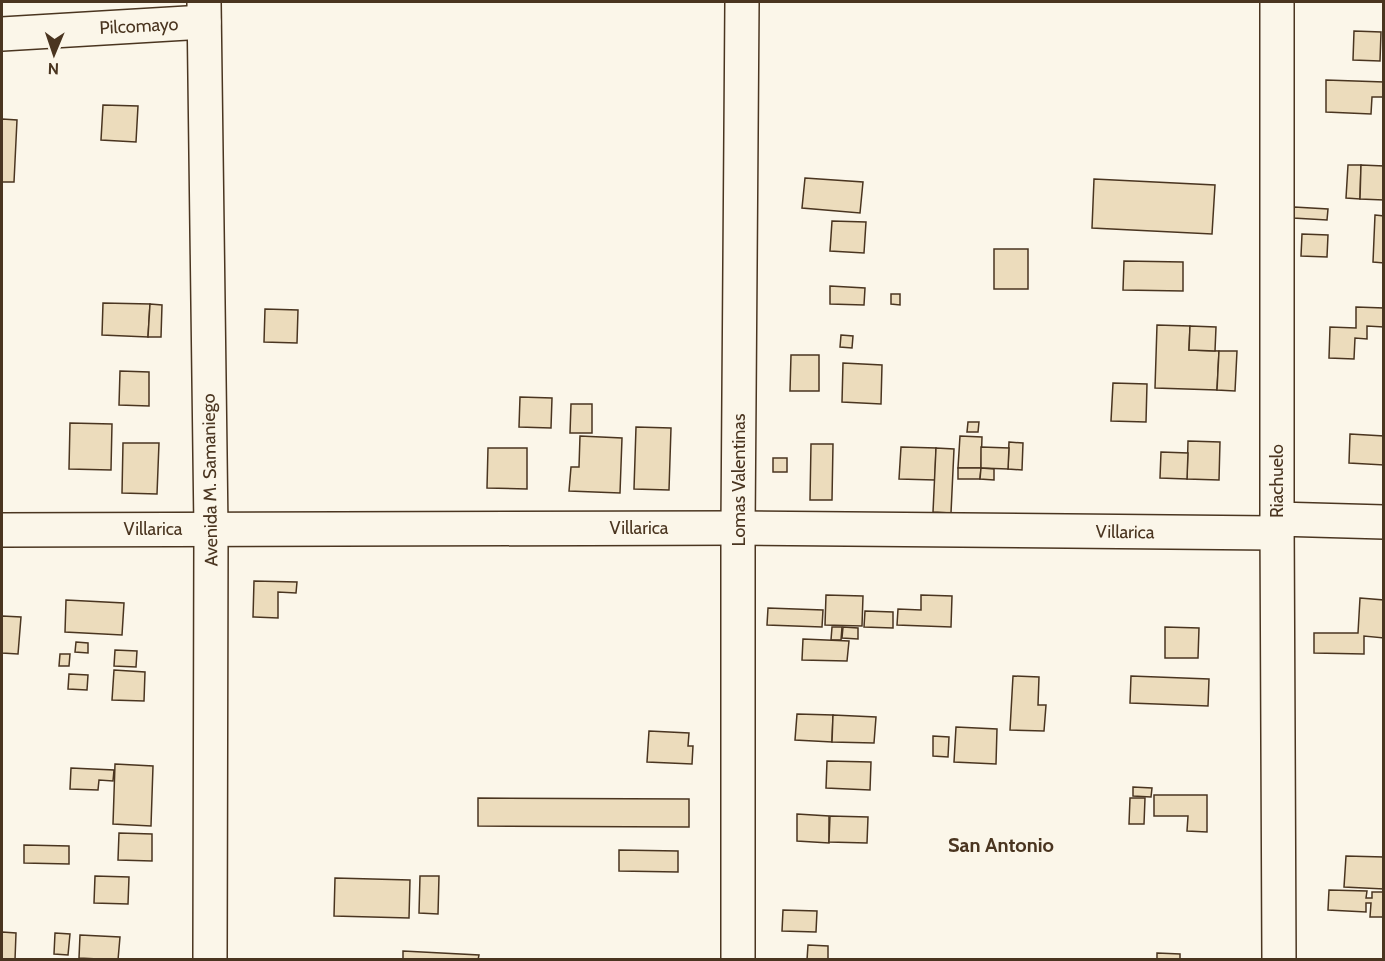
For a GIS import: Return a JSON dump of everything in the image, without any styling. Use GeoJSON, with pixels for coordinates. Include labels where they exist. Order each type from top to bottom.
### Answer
{"type":"FeatureCollection","features":[{"type":"Feature","properties":{"kind":"street","name":"Lomas Valentinas"},"geometry":{"type":"LineString","coordinates":[[738,960],[738,528],[742,2]]}},
{"type":"Feature","properties":{"kind":"street","name":"Riachuelo"},"geometry":{"type":"LineString","coordinates":[[1277,2],[1279,960]]}},
{"type":"Feature","properties":{"kind":"street","name":"Pilcomayo"},"geometry":{"type":"LineString","coordinates":[[2,34],[204,12]]}},
{"type":"Feature","properties":{"kind":"street","name":"Avenida M. Samaniego"},"geometry":{"type":"LineString","coordinates":[[204,12],[211,529],[210,960]]}},
{"type":"Feature","properties":{"kind":"street","name":"Villarica"},"geometry":{"type":"LineString","coordinates":[[2,530],[1277,526],[1383,522]]}},
{"type":"Feature","properties":{"kind":"building"},"geometry":{"type":"Polygon","coordinates":[[[1354,31],[1381,32],[1380,61],[1353,60],[1354,31]]]}},
{"type":"Feature","properties":{"kind":"building"},"geometry":{"type":"Polygon","coordinates":[[[1326,80],[1384,82],[1384,97],[1372,97],[1371,114],[1326,112],[1326,80]]]}},
{"type":"Feature","properties":{"kind":"building"},"geometry":{"type":"Polygon","coordinates":[[[103,105],[138,106],[136,142],[101,140],[103,105]]]}},
{"type":"Feature","properties":{"kind":"building"},"geometry":{"type":"Polygon","coordinates":[[[2,119],[17,120],[14,182],[2,182],[2,119]]]}},
{"type":"Feature","properties":{"kind":"building"},"geometry":{"type":"Polygon","coordinates":[[[1348,165],[1361,165],[1360,199],[1346,198],[1348,165]]]}},
{"type":"Feature","properties":{"kind":"building"},"geometry":{"type":"Polygon","coordinates":[[[1361,165],[1384,166],[1384,200],[1360,199],[1361,165]]]}},
{"type":"Feature","properties":{"kind":"building"},"geometry":{"type":"Polygon","coordinates":[[[805,178],[863,182],[860,213],[802,208],[805,178]]]}},
{"type":"Feature","properties":{"kind":"building"},"geometry":{"type":"Polygon","coordinates":[[[1094,179],[1215,185],[1212,234],[1092,228],[1094,179]]]}},
{"type":"Feature","properties":{"kind":"building"},"geometry":{"type":"Polygon","coordinates":[[[1294,207],[1328,209],[1327,220],[1293,218],[1294,207]]]}},
{"type":"Feature","properties":{"kind":"building"},"geometry":{"type":"Polygon","coordinates":[[[1375,215],[1384,216],[1384,263],[1373,262],[1375,215]]]}},
{"type":"Feature","properties":{"kind":"building"},"geometry":{"type":"Polygon","coordinates":[[[832,221],[866,222],[864,253],[830,251],[832,221]]]}},
{"type":"Feature","properties":{"kind":"building"},"geometry":{"type":"Polygon","coordinates":[[[1302,234],[1328,235],[1327,257],[1301,256],[1302,234]]]}},
{"type":"Feature","properties":{"kind":"building"},"geometry":{"type":"Polygon","coordinates":[[[994,249],[1028,249],[1028,289],[994,289],[994,249]]]}},
{"type":"Feature","properties":{"kind":"building"},"geometry":{"type":"Polygon","coordinates":[[[1124,261],[1183,262],[1183,291],[1123,290],[1124,261]]]}},
{"type":"Feature","properties":{"kind":"building"},"geometry":{"type":"Polygon","coordinates":[[[830,286],[865,288],[864,305],[830,304],[830,286]]]}},
{"type":"Feature","properties":{"kind":"building"},"geometry":{"type":"Polygon","coordinates":[[[891,294],[900,294],[900,305],[891,304],[891,294]]]}},
{"type":"Feature","properties":{"kind":"building"},"geometry":{"type":"Polygon","coordinates":[[[103,303],[150,304],[148,337],[102,335],[103,303]]]}},
{"type":"Feature","properties":{"kind":"building"},"geometry":{"type":"Polygon","coordinates":[[[150,304],[162,305],[161,337],[148,337],[150,304]]]}},
{"type":"Feature","properties":{"kind":"building"},"geometry":{"type":"Polygon","coordinates":[[[1356,307],[1384,308],[1384,327],[1367,326],[1367,339],[1355,338],[1354,359],[1329,358],[1330,327],[1356,328],[1356,307]]]}},
{"type":"Feature","properties":{"kind":"building"},"geometry":{"type":"Polygon","coordinates":[[[265,309],[298,310],[297,343],[264,342],[265,309]]]}},
{"type":"Feature","properties":{"kind":"building"},"geometry":{"type":"Polygon","coordinates":[[[1157,325],[1190,326],[1189,350],[1219,351],[1217,390],[1155,388],[1157,325]]]}},
{"type":"Feature","properties":{"kind":"building"},"geometry":{"type":"Polygon","coordinates":[[[1190,326],[1216,327],[1215,351],[1189,350],[1190,326]]]}},
{"type":"Feature","properties":{"kind":"building"},"geometry":{"type":"Polygon","coordinates":[[[841,335],[853,336],[852,348],[840,347],[841,335]]]}},
{"type":"Feature","properties":{"kind":"building"},"geometry":{"type":"Polygon","coordinates":[[[1219,351],[1237,351],[1235,391],[1217,390],[1219,351]]]}},
{"type":"Feature","properties":{"kind":"building"},"geometry":{"type":"Polygon","coordinates":[[[791,355],[819,355],[819,391],[790,391],[791,355]]]}},
{"type":"Feature","properties":{"kind":"building"},"geometry":{"type":"Polygon","coordinates":[[[843,363],[882,365],[881,404],[842,402],[843,363]]]}},
{"type":"Feature","properties":{"kind":"building"},"geometry":{"type":"Polygon","coordinates":[[[120,371],[149,372],[149,406],[119,405],[120,371]]]}},
{"type":"Feature","properties":{"kind":"building"},"geometry":{"type":"Polygon","coordinates":[[[1113,383],[1147,384],[1146,422],[1111,421],[1113,383]]]}},
{"type":"Feature","properties":{"kind":"building"},"geometry":{"type":"Polygon","coordinates":[[[520,397],[552,398],[551,428],[519,427],[520,397]]]}},
{"type":"Feature","properties":{"kind":"building"},"geometry":{"type":"Polygon","coordinates":[[[571,404],[592,404],[592,433],[570,433],[571,404]]]}},
{"type":"Feature","properties":{"kind":"building"},"geometry":{"type":"Polygon","coordinates":[[[968,422],[979,422],[978,432],[967,432],[968,422]]]}},
{"type":"Feature","properties":{"kind":"building"},"geometry":{"type":"Polygon","coordinates":[[[70,423],[112,424],[111,470],[69,469],[70,423]]]}},
{"type":"Feature","properties":{"kind":"building"},"geometry":{"type":"Polygon","coordinates":[[[636,427],[671,428],[669,490],[634,489],[636,427]]]}},
{"type":"Feature","properties":{"kind":"building"},"geometry":{"type":"Polygon","coordinates":[[[1350,434],[1384,436],[1384,465],[1349,463],[1350,434]]]}},
{"type":"Feature","properties":{"kind":"building"},"geometry":{"type":"Polygon","coordinates":[[[580,436],[622,438],[620,493],[569,491],[571,467],[579,467],[580,436]]]}},
{"type":"Feature","properties":{"kind":"building"},"geometry":{"type":"Polygon","coordinates":[[[960,436],[982,437],[981,468],[958,468],[960,436]]]}},
{"type":"Feature","properties":{"kind":"building"},"geometry":{"type":"Polygon","coordinates":[[[1188,441],[1220,442],[1219,480],[1187,479],[1188,441]]]}},
{"type":"Feature","properties":{"kind":"building"},"geometry":{"type":"Polygon","coordinates":[[[1009,442],[1023,443],[1022,470],[1008,469],[1009,442]]]}},
{"type":"Feature","properties":{"kind":"building"},"geometry":{"type":"Polygon","coordinates":[[[123,443],[159,443],[157,494],[122,493],[123,443]]]}},
{"type":"Feature","properties":{"kind":"building"},"geometry":{"type":"Polygon","coordinates":[[[811,444],[833,444],[832,500],[810,500],[811,444]]]}},
{"type":"Feature","properties":{"kind":"building"},"geometry":{"type":"Polygon","coordinates":[[[901,447],[936,448],[935,480],[899,479],[901,447]]]}},
{"type":"Feature","properties":{"kind":"building"},"geometry":{"type":"Polygon","coordinates":[[[981,447],[1009,448],[1008,469],[981,468],[981,447]]]}},
{"type":"Feature","properties":{"kind":"building"},"geometry":{"type":"Polygon","coordinates":[[[488,448],[527,448],[527,489],[487,488],[488,448]]]}},
{"type":"Feature","properties":{"kind":"building"},"geometry":{"type":"Polygon","coordinates":[[[936,448],[954,449],[951,513],[933,512],[936,448]]]}},
{"type":"Feature","properties":{"kind":"building"},"geometry":{"type":"Polygon","coordinates":[[[1161,452],[1188,453],[1187,479],[1160,478],[1161,452]]]}},
{"type":"Feature","properties":{"kind":"building"},"geometry":{"type":"Polygon","coordinates":[[[773,458],[787,458],[787,472],[773,472],[773,458]]]}},
{"type":"Feature","properties":{"kind":"building"},"geometry":{"type":"Polygon","coordinates":[[[958,468],[981,468],[980,479],[958,479],[958,468]]]}},
{"type":"Feature","properties":{"kind":"building"},"geometry":{"type":"Polygon","coordinates":[[[981,468],[994,469],[994,480],[980,479],[981,468]]]}},
{"type":"Feature","properties":{"kind":"building"},"geometry":{"type":"Polygon","coordinates":[[[254,581],[297,582],[296,593],[278,592],[278,618],[253,617],[254,581]]]}},
{"type":"Feature","properties":{"kind":"building"},"geometry":{"type":"Polygon","coordinates":[[[826,595],[863,596],[862,626],[825,625],[826,595]]]}},
{"type":"Feature","properties":{"kind":"building"},"geometry":{"type":"Polygon","coordinates":[[[921,595],[952,596],[951,627],[897,625],[898,609],[921,610],[921,595]]]}},
{"type":"Feature","properties":{"kind":"building"},"geometry":{"type":"Polygon","coordinates":[[[1360,598],[1384,600],[1384,638],[1364,636],[1364,654],[1314,653],[1314,633],[1358,633],[1360,598]]]}},
{"type":"Feature","properties":{"kind":"building"},"geometry":{"type":"Polygon","coordinates":[[[66,600],[124,603],[122,635],[65,632],[66,600]]]}},
{"type":"Feature","properties":{"kind":"building"},"geometry":{"type":"Polygon","coordinates":[[[768,608],[823,610],[822,627],[767,625],[768,608]]]}},
{"type":"Feature","properties":{"kind":"building"},"geometry":{"type":"Polygon","coordinates":[[[865,611],[893,612],[893,628],[864,627],[865,611]]]}},
{"type":"Feature","properties":{"kind":"building"},"geometry":{"type":"Polygon","coordinates":[[[2,616],[21,617],[18,654],[2,653],[2,616]]]}},
{"type":"Feature","properties":{"kind":"building"},"geometry":{"type":"Polygon","coordinates":[[[832,627],[842,627],[841,640],[831,640],[832,627]]]}},
{"type":"Feature","properties":{"kind":"building"},"geometry":{"type":"Polygon","coordinates":[[[843,627],[858,628],[858,639],[842,638],[843,627]]]}},
{"type":"Feature","properties":{"kind":"building"},"geometry":{"type":"Polygon","coordinates":[[[1165,627],[1199,628],[1198,658],[1165,658],[1165,627]]]}},
{"type":"Feature","properties":{"kind":"building"},"geometry":{"type":"Polygon","coordinates":[[[803,639],[849,641],[847,661],[802,660],[803,639]]]}},
{"type":"Feature","properties":{"kind":"building"},"geometry":{"type":"Polygon","coordinates":[[[76,642],[88,643],[88,653],[75,652],[76,642]]]}},
{"type":"Feature","properties":{"kind":"building"},"geometry":{"type":"Polygon","coordinates":[[[115,650],[137,651],[136,667],[114,666],[115,650]]]}},
{"type":"Feature","properties":{"kind":"building"},"geometry":{"type":"Polygon","coordinates":[[[60,654],[70,654],[69,666],[59,666],[60,654]]]}},
{"type":"Feature","properties":{"kind":"building"},"geometry":{"type":"Polygon","coordinates":[[[114,670],[145,672],[144,701],[112,700],[114,670]]]}},
{"type":"Feature","properties":{"kind":"building"},"geometry":{"type":"Polygon","coordinates":[[[69,674],[88,675],[87,690],[68,689],[69,674]]]}},
{"type":"Feature","properties":{"kind":"building"},"geometry":{"type":"Polygon","coordinates":[[[1013,676],[1039,677],[1038,705],[1046,705],[1044,731],[1010,730],[1013,676]]]}},
{"type":"Feature","properties":{"kind":"building"},"geometry":{"type":"Polygon","coordinates":[[[1131,676],[1209,679],[1208,706],[1130,703],[1131,676]]]}},
{"type":"Feature","properties":{"kind":"building"},"geometry":{"type":"Polygon","coordinates":[[[797,714],[833,715],[832,742],[795,740],[797,714]]]}},
{"type":"Feature","properties":{"kind":"building"},"geometry":{"type":"Polygon","coordinates":[[[833,715],[876,717],[874,743],[832,742],[833,715]]]}},
{"type":"Feature","properties":{"kind":"building"},"geometry":{"type":"Polygon","coordinates":[[[956,727],[997,729],[996,764],[954,762],[956,727]]]}},
{"type":"Feature","properties":{"kind":"building"},"geometry":{"type":"Polygon","coordinates":[[[649,731],[689,733],[688,746],[693,746],[692,764],[647,762],[649,731]]]}},
{"type":"Feature","properties":{"kind":"building"},"geometry":{"type":"Polygon","coordinates":[[[933,736],[949,737],[948,757],[933,756],[933,736]]]}},
{"type":"Feature","properties":{"kind":"building"},"geometry":{"type":"Polygon","coordinates":[[[827,761],[871,762],[870,790],[826,788],[827,761]]]}},
{"type":"Feature","properties":{"kind":"building"},"geometry":{"type":"Polygon","coordinates":[[[115,764],[153,766],[151,826],[113,824],[115,764]]]}},
{"type":"Feature","properties":{"kind":"building"},"geometry":{"type":"Polygon","coordinates":[[[71,768],[114,770],[113,781],[99,780],[98,790],[70,789],[71,768]]]}},
{"type":"Feature","properties":{"kind":"building"},"geometry":{"type":"Polygon","coordinates":[[[1133,787],[1152,788],[1151,797],[1133,796],[1133,787]]]}},
{"type":"Feature","properties":{"kind":"building"},"geometry":{"type":"Polygon","coordinates":[[[1154,795],[1207,795],[1207,832],[1187,831],[1188,816],[1154,816],[1154,795]]]}},
{"type":"Feature","properties":{"kind":"building"},"geometry":{"type":"Polygon","coordinates":[[[478,798],[689,799],[689,827],[478,826],[478,798]]]}},
{"type":"Feature","properties":{"kind":"building"},"geometry":{"type":"Polygon","coordinates":[[[1130,798],[1145,798],[1144,824],[1129,824],[1130,798]]]}},
{"type":"Feature","properties":{"kind":"building"},"geometry":{"type":"Polygon","coordinates":[[[797,814],[829,816],[829,843],[797,841],[797,814]]]}},
{"type":"Feature","properties":{"kind":"building"},"geometry":{"type":"Polygon","coordinates":[[[830,816],[868,817],[867,843],[829,842],[830,816]]]}},
{"type":"Feature","properties":{"kind":"building"},"geometry":{"type":"Polygon","coordinates":[[[119,833],[152,834],[152,861],[118,860],[119,833]]]}},
{"type":"Feature","properties":{"kind":"building"},"geometry":{"type":"Polygon","coordinates":[[[24,845],[69,846],[69,864],[24,863],[24,845]]]}},
{"type":"Feature","properties":{"kind":"building"},"geometry":{"type":"Polygon","coordinates":[[[619,850],[678,851],[678,872],[619,871],[619,850]]]}},
{"type":"Feature","properties":{"kind":"building"},"geometry":{"type":"Polygon","coordinates":[[[1346,856],[1384,857],[1384,889],[1344,887],[1346,856]]]}},
{"type":"Feature","properties":{"kind":"building"},"geometry":{"type":"Polygon","coordinates":[[[95,876],[129,877],[128,904],[94,903],[95,876]]]}},
{"type":"Feature","properties":{"kind":"building"},"geometry":{"type":"Polygon","coordinates":[[[420,876],[439,876],[438,914],[419,913],[420,876]]]}},
{"type":"Feature","properties":{"kind":"building"},"geometry":{"type":"Polygon","coordinates":[[[335,878],[410,880],[409,918],[334,916],[335,878]]]}},
{"type":"Feature","properties":{"kind":"building"},"geometry":{"type":"Polygon","coordinates":[[[1329,890],[1367,891],[1366,898],[1372,898],[1372,892],[1383,892],[1384,917],[1370,917],[1371,903],[1366,903],[1366,912],[1328,910],[1329,890]]]}},
{"type":"Feature","properties":{"kind":"building"},"geometry":{"type":"Polygon","coordinates":[[[783,910],[817,911],[816,932],[782,931],[783,910]]]}},
{"type":"Feature","properties":{"kind":"building"},"geometry":{"type":"Polygon","coordinates":[[[2,932],[16,933],[15,960],[2,960],[2,932]]]}},
{"type":"Feature","properties":{"kind":"building"},"geometry":{"type":"Polygon","coordinates":[[[55,933],[70,934],[68,955],[54,954],[55,933]]]}},
{"type":"Feature","properties":{"kind":"building"},"geometry":{"type":"Polygon","coordinates":[[[80,935],[120,937],[118,960],[79,958],[80,935]]]}},
{"type":"Feature","properties":{"kind":"building"},"geometry":{"type":"Polygon","coordinates":[[[808,945],[828,946],[828,960],[807,960],[808,945]]]}},
{"type":"Feature","properties":{"kind":"building"},"geometry":{"type":"Polygon","coordinates":[[[403,951],[479,955],[478,960],[403,960],[403,951]]]}},
{"type":"Feature","properties":{"kind":"building"},"geometry":{"type":"Polygon","coordinates":[[[1157,953],[1180,954],[1180,960],[1157,960],[1157,953]]]}},
{"type":"Feature","properties":{"kind":"district","name":"San Antonio"},"geometry":{"type":"Point","coordinates":[1001,845]}}]}
